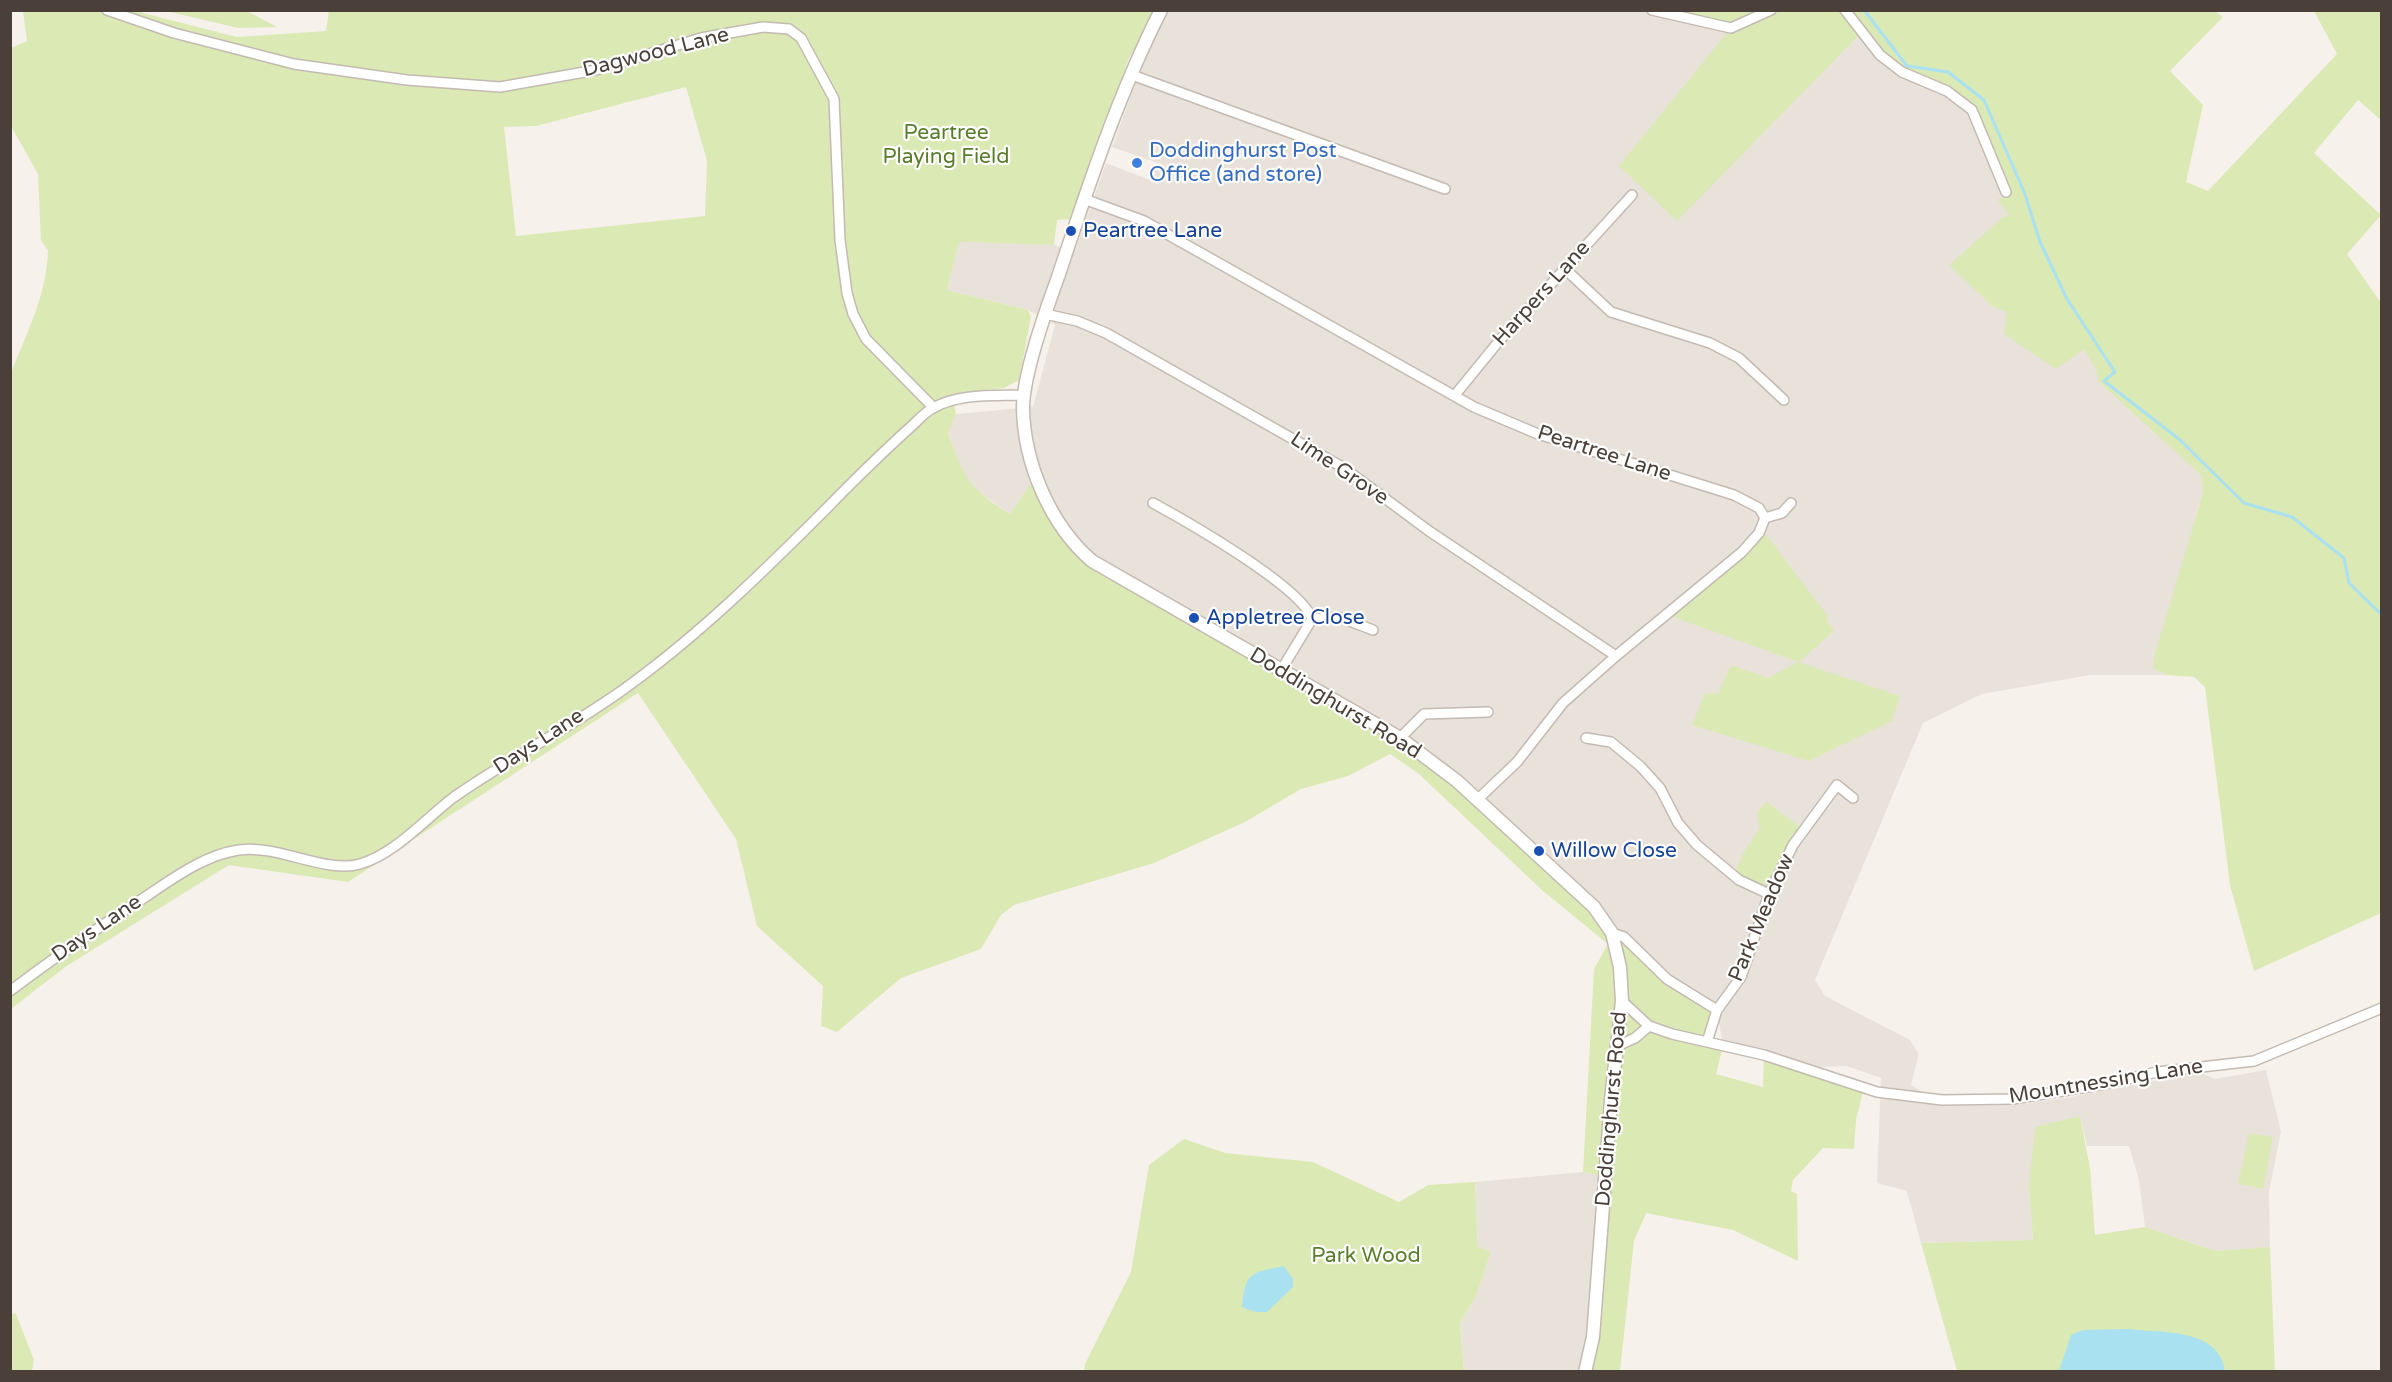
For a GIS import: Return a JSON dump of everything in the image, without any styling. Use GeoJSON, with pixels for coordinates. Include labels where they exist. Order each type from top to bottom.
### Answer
{"type":"FeatureCollection","features":[{"type":"Feature","properties":{"kind":"street","name":"Dagwood Lane"},"geometry":{"type":"LineString","coordinates":[[106,10],[174,33],[294,64],[407,80],[500,87],[596,70],[701,38],[763,27],[789,28],[801,38],[834,99],[840,240],[847,293],[853,314],[866,339],[933,408]]}},
{"type":"Feature","properties":{"kind":"street","name":"Doddinghurst Road"},"geometry":{"type":"LineString","coordinates":[[1161,10],[1132,75],[1084,199],[1045,314],[1023,395],[1024,421],[1036,473],[1049,508],[1076,547],[1104,569],[1280,672],[1400,738],[1477,800],[1594,907],[1612,933],[1620,967],[1622,1001],[1593,1336],[1586,1371]]}},
{"type":"Feature","properties":{"kind":"street"},"geometry":{"type":"LineString","coordinates":[[1652,10],[1731,28],[1771,10]]}},
{"type":"Feature","properties":{"kind":"street"},"geometry":{"type":"LineString","coordinates":[[1845,10],[1880,55],[1902,72],[1947,91],[1972,110],[2006,192]]}},
{"type":"Feature","properties":{"kind":"street"},"geometry":{"type":"LineString","coordinates":[[1132,75],[1445,189]]}},
{"type":"Feature","properties":{"kind":"street","name":"Harpers Lane"},"geometry":{"type":"LineString","coordinates":[[1455,395],[1499,341],[1632,195]]}},
{"type":"Feature","properties":{"kind":"street","name":"Peartree Lane"},"geometry":{"type":"LineString","coordinates":[[1084,199],[1144,221],[1474,407],[1538,434],[1734,495],[1759,508],[1765,518]]}},
{"type":"Feature","properties":{"kind":"street"},"geometry":{"type":"LineString","coordinates":[[1564,268],[1611,312],[1710,343],[1738,358],[1784,400]]}},
{"type":"Feature","properties":{"kind":"street","name":"Lime Grove"},"geometry":{"type":"LineString","coordinates":[[1045,314],[1077,321],[1106,333],[1344,468],[1429,531],[1616,656]]}},
{"type":"Feature","properties":{"kind":"street","name":"Days Lane"},"geometry":{"type":"LineString","coordinates":[[10,991],[55,957],[175,878],[218,855],[241,849],[264,851],[328,865],[349,866],[362,864],[382,854],[454,798],[632,684],[670,654],[754,582],[872,462],[933,408],[978,396],[1023,395]]}},
{"type":"Feature","properties":{"kind":"street"},"geometry":{"type":"LineString","coordinates":[[1153,502],[1212,535],[1298,597],[1310,611],[1312,619],[1280,672]]}},
{"type":"Feature","properties":{"kind":"street"},"geometry":{"type":"LineString","coordinates":[[1477,800],[1517,762],[1563,704],[1616,656],[1676,609],[1742,552],[1759,533],[1765,518],[1782,513],[1791,503]]}},
{"type":"Feature","properties":{"kind":"street"},"geometry":{"type":"LineString","coordinates":[[1312,619],[1339,617],[1373,630]]}},
{"type":"Feature","properties":{"kind":"street"},"geometry":{"type":"LineString","coordinates":[[1400,738],[1424,714],[1488,712]]}},
{"type":"Feature","properties":{"kind":"street"},"geometry":{"type":"LineString","coordinates":[[1586,738],[1611,742],[1640,766],[1660,788],[1678,823],[1697,845],[1739,880],[1769,894]]}},
{"type":"Feature","properties":{"kind":"street","name":"Park Meadow"},"geometry":{"type":"LineString","coordinates":[[1707,1042],[1717,1010],[1741,977],[1769,894],[1793,845],[1837,786],[1853,798]]}},
{"type":"Feature","properties":{"kind":"street"},"geometry":{"type":"LineString","coordinates":[[1612,933],[1623,937],[1667,979],[1717,1010]]}},
{"type":"Feature","properties":{"kind":"street","name":"Mountnessing Lane"},"geometry":{"type":"LineString","coordinates":[[1622,1001],[1649,1026],[1764,1055],[1877,1092],[1942,1100],[2013,1099],[2106,1084],[2157,1072],[2254,1061],[2276,1054],[2382,1008]]}},
{"type":"Feature","properties":{"kind":"street"},"geometry":{"type":"LineString","coordinates":[[1617,1046],[1635,1038],[1649,1026]]}},
{"type":"Feature","properties":{"kind":"shaded area"},"geometry":{"type":"Polygon","coordinates":[[[1162,11],[1845,11],[1930,82],[1972,110],[2106,370],[2099,382],[2192,465],[2201,475],[2203,490],[2154,668],[2167,675],[2090,675],[1982,694],[1923,723],[1815,980],[1825,996],[1910,1040],[1919,1054],[1911,1085],[1944,1106],[2015,1105],[2066,1098],[2199,1072],[2215,1079],[2266,1070],[2281,1131],[2269,1192],[2270,1247],[2215,1251],[2145,1227],[2139,1180],[2129,1146],[2087,1146],[2080,1116],[2029,1188],[2033,1240],[1921,1243],[1907,1191],[1877,1183],[1881,1078],[1847,1066],[1819,1067],[1780,1054],[1722,1040],[1717,1010],[1667,979],[1457,781],[1105,569],[1029,486],[1010,514],[975,489],[960,469],[948,431],[956,414],[1033,407],[1055,325],[1028,310],[947,290],[959,241],[1054,245],[1075,251],[1106,163],[1150,180],[1158,163],[1112,147],[1162,11]]]}},
{"type":"Feature","properties":{"kind":"shaded area"},"geometry":{"type":"Polygon","coordinates":[[[1583,1172],[1601,1176],[1585,1371],[1464,1371],[1460,1323],[1476,1296],[1491,1252],[1478,1247],[1475,1182],[1583,1172]]]}},
{"type":"Feature","properties":{"kind":"green space","name":"Peartree Playing Field"},"geometry":{"type":"Polygon","coordinates":[[[329,10],[1160,10],[1129,58],[1071,219],[1057,220],[1054,245],[959,242],[947,290],[1028,310],[1031,317],[1019,380],[1004,388],[952,394],[956,414],[948,432],[963,471],[985,497],[1010,514],[1029,486],[1040,484],[1076,547],[1400,738],[1457,781],[1667,979],[1717,1010],[1707,1042],[1723,1046],[1716,1074],[1763,1087],[1764,1055],[1864,1088],[1856,1120],[1854,1149],[1823,1148],[1793,1180],[1791,1191],[1797,1194],[1798,1261],[1733,1230],[1646,1213],[1634,1241],[1620,1371],[1585,1371],[1601,1176],[1583,1172],[1594,969],[1608,944],[1543,891],[1419,774],[1390,754],[1348,776],[1301,789],[1245,822],[1154,863],[1014,905],[1001,915],[981,949],[901,978],[837,1032],[821,1026],[823,986],[757,926],[736,839],[638,693],[348,882],[229,865],[65,967],[11,1009],[11,373],[40,298],[48,250],[41,241],[38,174],[11,126],[11,48],[27,41],[23,11],[135,11],[237,37],[326,31],[329,10]],[[686,87],[536,126],[504,127],[516,236],[705,216],[707,161],[686,87]]]}},
{"type":"Feature","properties":{"kind":"green space"},"geometry":{"type":"Polygon","coordinates":[[[166,11],[247,11],[277,27],[238,28],[166,11]]]}},
{"type":"Feature","properties":{"kind":"green space"},"geometry":{"type":"Polygon","coordinates":[[[1652,11],[2215,11],[2223,17],[2170,71],[2203,105],[2186,182],[2208,191],[2337,54],[2314,11],[2381,11],[2381,120],[2358,100],[2314,153],[2381,215],[2347,254],[2381,303],[2381,913],[2254,971],[2230,885],[2205,687],[2194,677],[2167,675],[2153,668],[2154,657],[2203,490],[2201,475],[2099,382],[2096,369],[2084,349],[2056,369],[2004,334],[2007,312],[1992,306],[1949,265],[2003,217],[2010,216],[1998,201],[2006,192],[1972,110],[1960,100],[1902,72],[1862,32],[1677,221],[1619,166],[1730,29],[1652,11]]]}},
{"type":"Feature","properties":{"kind":"green space"},"geometry":{"type":"Polygon","coordinates":[[[1759,533],[1768,537],[1827,615],[1827,622],[1834,631],[1799,662],[1900,696],[1892,721],[1809,761],[1692,725],[1705,693],[1718,694],[1731,665],[1768,678],[1798,662],[1668,615],[1759,533]]]}},
{"type":"Feature","properties":{"kind":"green space"},"geometry":{"type":"Polygon","coordinates":[[[1766,801],[1804,830],[1769,894],[1734,876],[1742,855],[1760,828],[1757,813],[1766,801]]]}},
{"type":"Feature","properties":{"kind":"green space"},"geometry":{"type":"Polygon","coordinates":[[[2080,1116],[2090,1168],[2095,1235],[2145,1227],[2215,1251],[2270,1247],[2275,1371],[1957,1371],[1921,1243],[2033,1240],[2029,1188],[2035,1127],[2080,1116]]]}},
{"type":"Feature","properties":{"kind":"green space"},"geometry":{"type":"Polygon","coordinates":[[[2249,1133],[2273,1137],[2263,1189],[2238,1184],[2249,1133]]]}},
{"type":"Feature","properties":{"kind":"green space","name":"Park Wood"},"geometry":{"type":"Polygon","coordinates":[[[1184,1139],[1225,1153],[1313,1162],[1399,1202],[1428,1185],[1475,1182],[1478,1247],[1491,1252],[1476,1296],[1460,1323],[1464,1371],[1084,1372],[1085,1364],[1131,1272],[1149,1165],[1184,1139]]]}},
{"type":"Feature","properties":{"kind":"green space"},"geometry":{"type":"Polygon","coordinates":[[[10,1313],[16,1314],[34,1360],[32,1371],[11,1371],[10,1313]]]}},
{"type":"Feature","properties":{"kind":"water"},"geometry":{"type":"Polygon","coordinates":[[[1284,1266],[1293,1279],[1293,1287],[1267,1312],[1255,1312],[1242,1307],[1245,1286],[1252,1276],[1264,1270],[1284,1266]]]}},
{"type":"Feature","properties":{"kind":"water"},"geometry":{"type":"Polygon","coordinates":[[[2128,1329],[2187,1335],[2201,1340],[2221,1357],[2225,1371],[2059,1371],[2071,1335],[2083,1330],[2128,1329]]]}},
{"type":"Feature","properties":{"kind":"waterway"},"geometry":{"type":"LineString","coordinates":[[1864,10],[1907,66],[1948,72],[1984,100],[2025,194],[2040,242],[2067,299],[2115,372],[2104,381],[2179,439],[2244,503],[2292,517],[2344,558],[2349,583],[2382,615]]}},
{"type":"Feature","properties":{"kind":"place","name":"Doddinghurst Post Office (and store)"},"geometry":{"type":"Point","coordinates":[1137,163]}},
{"type":"Feature","properties":{"kind":"place","name":"Peartree Lane"},"geometry":{"type":"Point","coordinates":[1071,231]}},
{"type":"Feature","properties":{"kind":"place","name":"Appletree Close"},"geometry":{"type":"Point","coordinates":[1194,618]}},
{"type":"Feature","properties":{"kind":"place","name":"Willow Close"},"geometry":{"type":"Point","coordinates":[1539,851]}}]}
